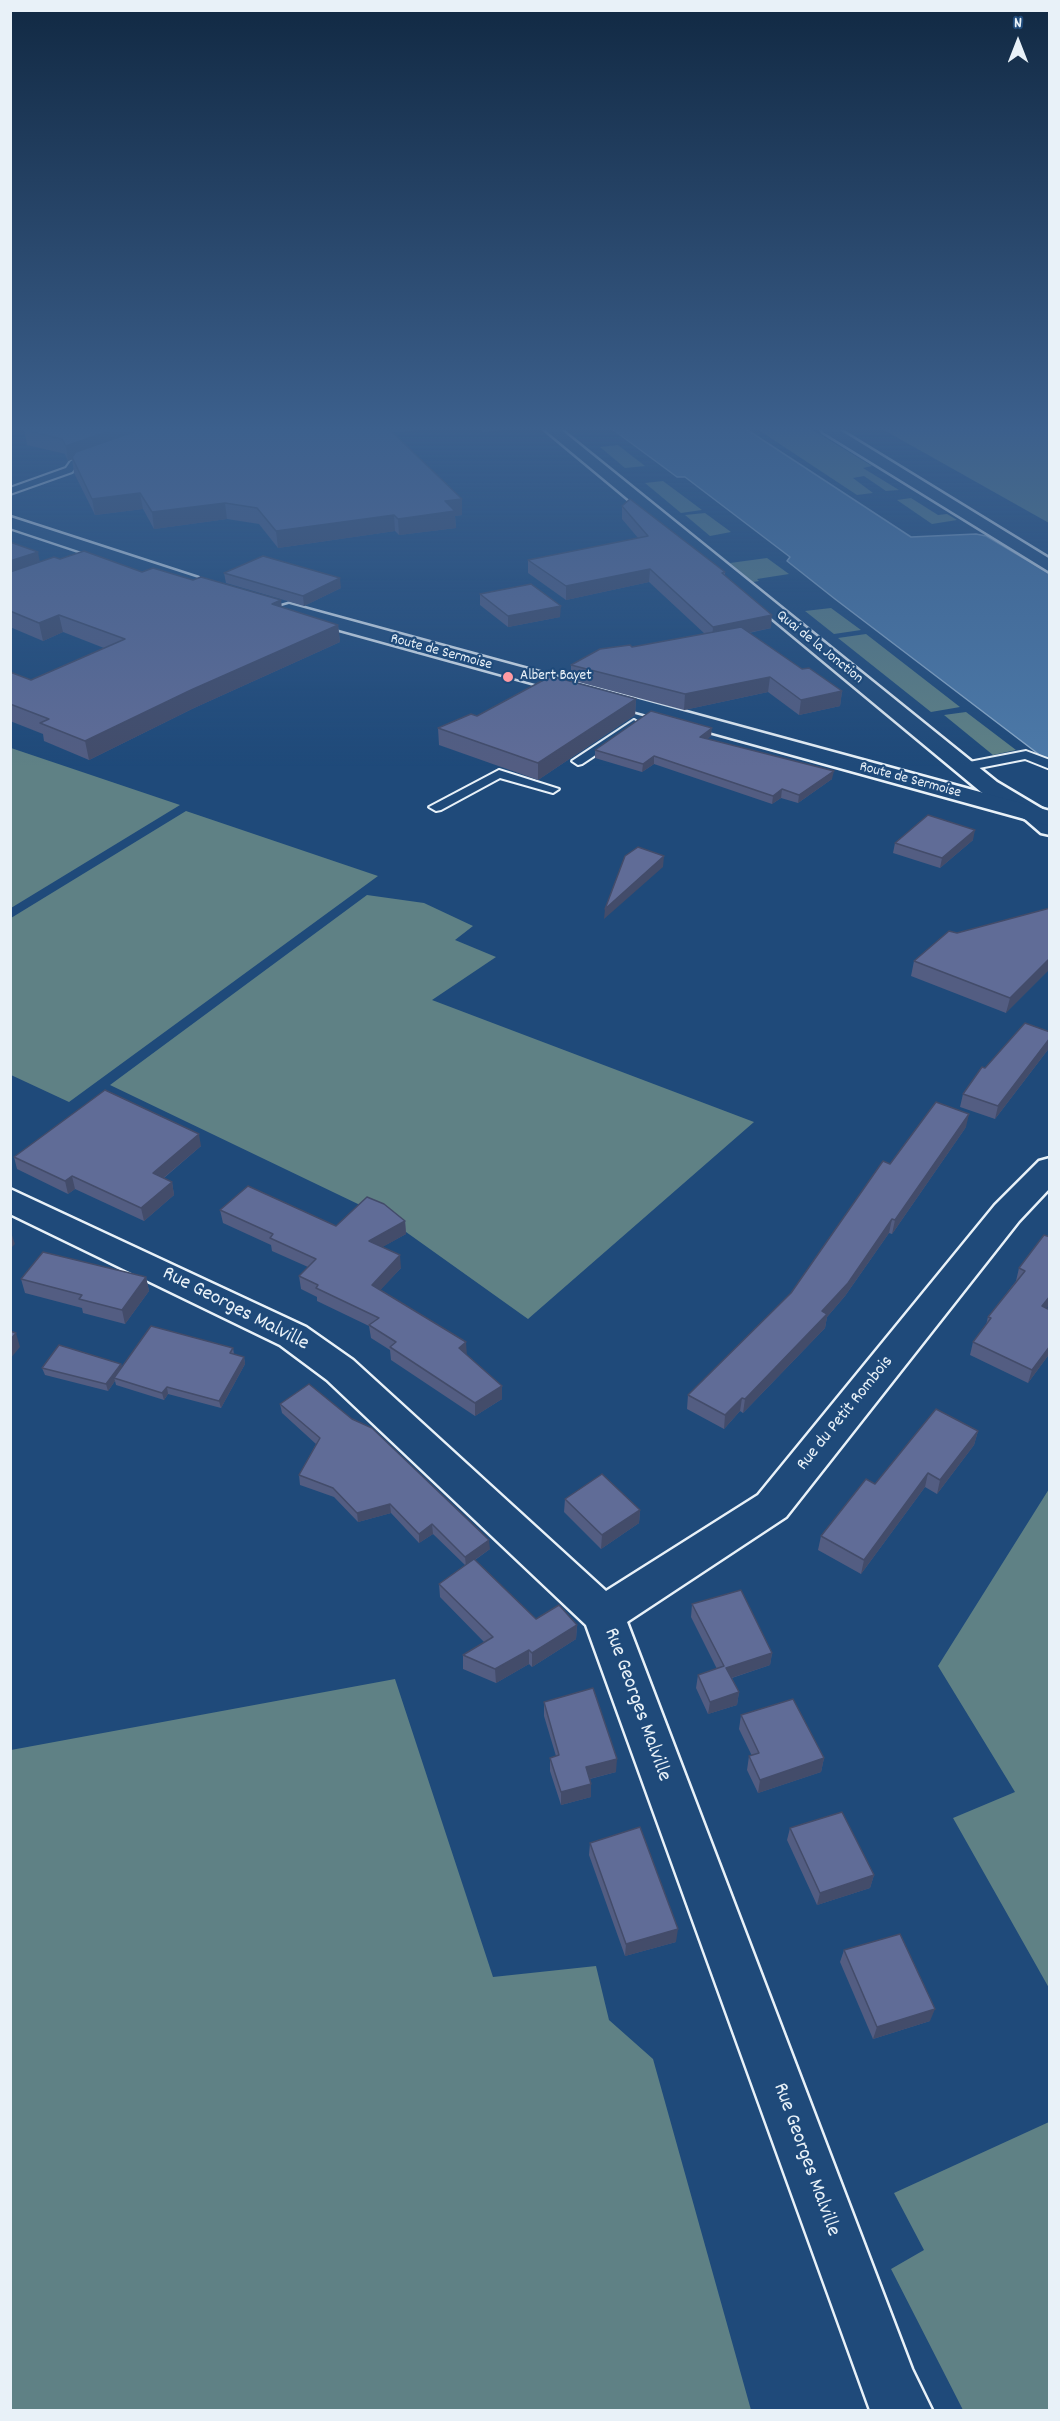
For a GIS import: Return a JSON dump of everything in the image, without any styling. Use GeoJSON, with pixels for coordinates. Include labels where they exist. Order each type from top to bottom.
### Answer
{"type":"FeatureCollection","features":[{"type":"Feature","properties":{"kind":"street"},"geometry":{"type":"LineString","coordinates":[[57,542],[90,556],[208,587]]}},
{"type":"Feature","properties":{"kind":"street","name":"Quai de la Jonction"},"geometry":{"type":"LineString","coordinates":[[689,542],[989,787],[1045,821]]}},
{"type":"Feature","properties":{"kind":"street"},"geometry":{"type":"LineString","coordinates":[[1010,542],[1050,567]]}},
{"type":"Feature","properties":{"kind":"street","name":"Route de Sermoise"},"geometry":{"type":"LineString","coordinates":[[274,606],[1045,821]]}},
{"type":"Feature","properties":{"kind":"street","name":"Rue du Petit Rombois"},"geometry":{"type":"LineString","coordinates":[[603,1615],[772,1506],[1007,1213],[1050,1168]]}},
{"type":"Feature","properties":{"kind":"street","name":"Rue Georges Malville"},"geometry":{"type":"LineString","coordinates":[[10,1200],[293,1336],[340,1370],[603,1615],[885,2375],[902,2410]]}},
{"type":"Feature","properties":{"kind":"lane"},"geometry":{"type":"LineString","coordinates":[[578,761],[653,711]]}},
{"type":"Feature","properties":{"kind":"lane"},"geometry":{"type":"LineString","coordinates":[[964,767],[1026,755],[1050,765]]}},
{"type":"Feature","properties":{"kind":"lane"},"geometry":{"type":"LineString","coordinates":[[436,807],[499,774],[553,789]]}},
{"type":"Feature","properties":{"kind":"green space"},"geometry":{"type":"Polygon","coordinates":[[[767,558],[789,574],[757,579],[759,581],[753,582],[730,563],[767,558]]]}},
{"type":"Feature","properties":{"kind":"green space"},"geometry":{"type":"Polygon","coordinates":[[[831,608],[861,630],[834,634],[805,611],[831,608]]]}},
{"type":"Feature","properties":{"kind":"green space"},"geometry":{"type":"Polygon","coordinates":[[[866,634],[960,707],[931,712],[838,638],[866,634]]]}},
{"type":"Feature","properties":{"kind":"green space"},"geometry":{"type":"Polygon","coordinates":[[[966,712],[1016,750],[993,755],[944,715],[966,712]]]}},
{"type":"Feature","properties":{"kind":"green space"},"geometry":{"type":"Polygon","coordinates":[[[11,748],[180,805],[11,908],[11,748]]]}},
{"type":"Feature","properties":{"kind":"green space"},"geometry":{"type":"Polygon","coordinates":[[[186,811],[378,876],[69,1102],[11,1075],[11,918],[186,811]]]}},
{"type":"Feature","properties":{"kind":"green space"},"geometry":{"type":"Polygon","coordinates":[[[367,895],[424,903],[473,926],[455,940],[496,957],[432,1000],[754,1122],[528,1319],[385,1217],[110,1085],[367,895]]]}},
{"type":"Feature","properties":{"kind":"green space"},"geometry":{"type":"Polygon","coordinates":[[[1049,1489],[1049,1988],[953,1818],[1015,1792],[938,1666],[1049,1489]]]}},
{"type":"Feature","properties":{"kind":"green space"},"geometry":{"type":"Polygon","coordinates":[[[395,1679],[493,1977],[596,1966],[609,2020],[653,2059],[751,2410],[11,2410],[11,1750],[395,1679]]]}},
{"type":"Feature","properties":{"kind":"green space"},"geometry":{"type":"Polygon","coordinates":[[[1049,2122],[1049,2410],[963,2410],[891,2269],[924,2250],[894,2193],[1049,2122]]]}},
{"type":"Feature","properties":{"kind":"water"},"geometry":{"type":"Polygon","coordinates":[[[770,542],[996,542],[1049,573],[1049,759],[1041,756],[835,599],[787,561],[790,557],[770,542]]]}},
{"type":"Feature","properties":{"kind":"building"},"geometry":{"type":"Polygon","coordinates":[[[10,542],[38,552],[10,561],[10,542]]]}},
{"type":"Feature","properties":{"kind":"building"},"geometry":{"type":"Polygon","coordinates":[[[618,542],[686,542],[725,572],[722,573],[772,615],[713,627],[650,569],[566,586],[528,560],[618,542]]]}},
{"type":"Feature","properties":{"kind":"building"},"geometry":{"type":"Polygon","coordinates":[[[84,551],[142,572],[153,568],[193,580],[201,577],[281,600],[272,604],[338,625],[191,690],[85,741],[40,723],[49,719],[10,704],[10,672],[31,680],[125,639],[59,615],[39,623],[10,611],[10,572],[54,557],[60,559],[84,551]]]}},
{"type":"Feature","properties":{"kind":"building"},"geometry":{"type":"Polygon","coordinates":[[[263,556],[340,578],[303,596],[224,573],[263,556]]]}},
{"type":"Feature","properties":{"kind":"building"},"geometry":{"type":"Polygon","coordinates":[[[531,584],[561,606],[508,616],[480,594],[531,584]]]}},
{"type":"Feature","properties":{"kind":"building"},"geometry":{"type":"Polygon","coordinates":[[[741,627],[802,669],[809,668],[842,691],[801,700],[770,677],[685,694],[571,665],[600,649],[630,645],[632,647],[741,627]]]}},
{"type":"Feature","properties":{"kind":"building"},"geometry":{"type":"Polygon","coordinates":[[[551,676],[636,699],[538,763],[438,728],[471,714],[477,716],[551,676]]]}},
{"type":"Feature","properties":{"kind":"building"},"geometry":{"type":"Polygon","coordinates":[[[651,711],[712,728],[700,737],[834,771],[799,795],[782,789],[773,796],[654,756],[643,764],[595,750],[651,711]]]}},
{"type":"Feature","properties":{"kind":"building"},"geometry":{"type":"Polygon","coordinates":[[[928,815],[975,830],[942,858],[895,843],[928,815]]]}},
{"type":"Feature","properties":{"kind":"building"},"geometry":{"type":"Polygon","coordinates":[[[638,847],[664,856],[605,909],[625,856],[638,847]]]}},
{"type":"Feature","properties":{"kind":"building"},"geometry":{"type":"Polygon","coordinates":[[[1050,908],[1050,958],[1010,998],[914,961],[949,931],[957,933],[1050,908]]]}},
{"type":"Feature","properties":{"kind":"building"},"geometry":{"type":"Polygon","coordinates":[[[1025,1023],[1050,1032],[1050,1038],[998,1106],[963,1094],[982,1067],[985,1068],[1025,1023]]]}},
{"type":"Feature","properties":{"kind":"building"},"geometry":{"type":"Polygon","coordinates":[[[105,1090],[199,1134],[153,1173],[172,1182],[141,1208],[72,1176],[65,1181],[14,1157],[105,1090]]]}},
{"type":"Feature","properties":{"kind":"building"},"geometry":{"type":"Polygon","coordinates":[[[936,1102],[969,1114],[848,1283],[822,1311],[827,1314],[745,1399],[742,1398],[725,1415],[688,1395],[791,1293],[883,1161],[890,1164],[936,1102]]]}},
{"type":"Feature","properties":{"kind":"building"},"geometry":{"type":"Polygon","coordinates":[[[248,1186],[336,1226],[367,1197],[384,1204],[405,1221],[369,1241],[400,1255],[372,1285],[466,1342],[459,1348],[502,1386],[475,1403],[390,1347],[396,1342],[369,1325],[379,1318],[316,1288],[318,1285],[299,1276],[316,1259],[270,1238],[273,1234],[220,1210],[248,1186]]]}},
{"type":"Feature","properties":{"kind":"building"},"geometry":{"type":"Polygon","coordinates":[[[1044,1235],[1050,1237],[1050,1296],[1042,1306],[1050,1310],[1050,1346],[1032,1370],[973,1342],[991,1318],[988,1317],[1025,1271],[1019,1268],[1044,1235]]]}},
{"type":"Feature","properties":{"kind":"building"},"geometry":{"type":"Polygon","coordinates":[[[43,1252],[146,1277],[122,1310],[79,1299],[82,1295],[21,1279],[43,1252]]]}},
{"type":"Feature","properties":{"kind":"building"},"geometry":{"type":"Polygon","coordinates":[[[151,1326],[233,1348],[230,1353],[244,1357],[219,1401],[167,1387],[162,1393],[114,1378],[151,1326]]]}},
{"type":"Feature","properties":{"kind":"building"},"geometry":{"type":"Polygon","coordinates":[[[10,1331],[16,1333],[10,1340],[10,1331]]]}},
{"type":"Feature","properties":{"kind":"building"},"geometry":{"type":"Polygon","coordinates":[[[59,1345],[121,1364],[106,1384],[42,1368],[59,1345]]]}},
{"type":"Feature","properties":{"kind":"building"},"geometry":{"type":"Polygon","coordinates":[[[309,1384],[352,1419],[372,1428],[489,1540],[465,1557],[432,1524],[419,1534],[390,1504],[357,1513],[333,1488],[299,1475],[320,1438],[280,1404],[309,1384]]]}},
{"type":"Feature","properties":{"kind":"building"},"geometry":{"type":"Polygon","coordinates":[[[936,1409],[978,1431],[940,1480],[928,1473],[864,1560],[821,1536],[866,1479],[875,1484],[936,1409]]]}},
{"type":"Feature","properties":{"kind":"building"},"geometry":{"type":"Polygon","coordinates":[[[602,1474],[640,1510],[602,1535],[565,1499],[602,1474]]]}},
{"type":"Feature","properties":{"kind":"building"},"geometry":{"type":"Polygon","coordinates":[[[474,1559],[536,1619],[559,1605],[577,1625],[532,1653],[529,1650],[495,1669],[463,1655],[493,1637],[439,1584],[474,1559]]]}},
{"type":"Feature","properties":{"kind":"building"},"geometry":{"type":"Polygon","coordinates":[[[741,1590],[772,1653],[726,1668],[739,1692],[710,1702],[698,1675],[724,1666],[692,1604],[741,1590]]]}},
{"type":"Feature","properties":{"kind":"building"},"geometry":{"type":"Polygon","coordinates":[[[593,1688],[617,1759],[586,1767],[591,1784],[561,1792],[550,1758],[559,1755],[544,1702],[593,1688]]]}},
{"type":"Feature","properties":{"kind":"building"},"geometry":{"type":"Polygon","coordinates":[[[793,1699],[824,1758],[760,1780],[749,1756],[759,1753],[741,1715],[793,1699]]]}},
{"type":"Feature","properties":{"kind":"building"},"geometry":{"type":"Polygon","coordinates":[[[842,1812],[874,1875],[820,1893],[790,1828],[842,1812]]]}},
{"type":"Feature","properties":{"kind":"building"},"geometry":{"type":"Polygon","coordinates":[[[640,1827],[678,1929],[626,1944],[590,1843],[640,1827]]]}},
{"type":"Feature","properties":{"kind":"building"},"geometry":{"type":"Polygon","coordinates":[[[900,1934],[935,2009],[877,2027],[844,1950],[900,1934]]]}},
{"type":"Feature","properties":{"kind":"place","name":"Albert Bayet"},"geometry":{"type":"Point","coordinates":[508,677]}}]}
